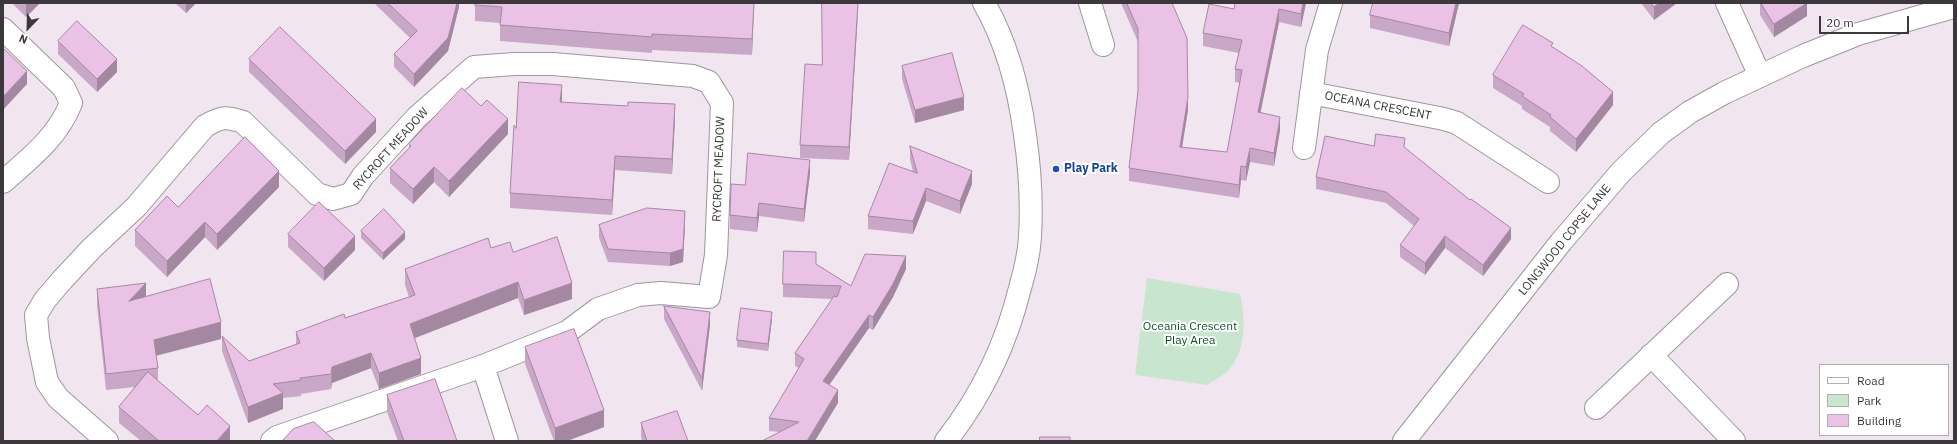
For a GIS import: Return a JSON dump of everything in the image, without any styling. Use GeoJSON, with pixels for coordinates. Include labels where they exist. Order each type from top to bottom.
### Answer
{"type":"FeatureCollection","features":[{"type":"Feature","properties":{"kind":"street"},"geometry":{"type":"LineString","coordinates":[[946,441],[976,398],[993,369],[1005,339],[1027,262],[1030,238],[1028,154],[1017,87],[995,25],[984,3]]}},
{"type":"Feature","properties":{"kind":"street"},"geometry":{"type":"LineString","coordinates":[[1090,3],[1103,45]]}},
{"type":"Feature","properties":{"kind":"street","name":"OCEANA CRESCENT"},"geometry":{"type":"LineString","coordinates":[[1304,148],[1317,50],[1331,3]]}},
{"type":"Feature","properties":{"kind":"street"},"geometry":{"type":"LineString","coordinates":[[1727,3],[1760,76]]}},
{"type":"Feature","properties":{"kind":"street","name":"LONGWOOD COPSE LANE"},"geometry":{"type":"LineString","coordinates":[[1404,441],[1561,242],[1621,172],[1661,133],[1690,112],[1724,93],[1803,56],[1858,34],[1954,7]]}},
{"type":"Feature","properties":{"kind":"street"},"geometry":{"type":"LineString","coordinates":[[3,29],[64,88],[71,103],[64,120],[42,147],[3,182]]}},
{"type":"Feature","properties":{"kind":"street","name":"RYCROFT MEADOW"},"geometry":{"type":"LineString","coordinates":[[107,441],[58,398],[47,382],[38,338],[36,315],[45,300],[63,279],[92,248],[136,207],[205,126],[216,120],[228,117],[243,122],[317,194],[333,199],[351,194],[363,176],[417,117],[474,67],[514,64],[553,64],[693,76],[708,82],[722,103],[716,255],[710,296],[661,293],[638,294],[598,309],[567,332],[484,366],[277,437],[272,441]]}},
{"type":"Feature","properties":{"kind":"street","name":"OCEANA CRESCENT"},"geometry":{"type":"LineString","coordinates":[[1311,93],[1444,119],[1457,123],[1548,182]]}},
{"type":"Feature","properties":{"kind":"street"},"geometry":{"type":"LineString","coordinates":[[1596,408],[1727,284]]}},
{"type":"Feature","properties":{"kind":"street"},"geometry":{"type":"LineString","coordinates":[[1651,355],[1734,441]]}},
{"type":"Feature","properties":{"kind":"street"},"geometry":{"type":"LineString","coordinates":[[484,366],[507,441]]}},
{"type":"Feature","properties":{"kind":"green space","name":"Oceania Crescent Play Area"},"geometry":{"type":"Polygon","coordinates":[[[1147,278],[1240,294],[1244,322],[1242,342],[1236,360],[1225,373],[1207,385],[1135,375],[1147,278]]]}},
{"type":"Feature","properties":{"kind":"building"},"geometry":{"type":"Polygon","coordinates":[[[388,3],[457,3],[448,38],[414,74],[394,54],[417,31],[388,3]]]}},
{"type":"Feature","properties":{"kind":"building"},"geometry":{"type":"Polygon","coordinates":[[[475,3],[754,3],[752,39],[652,34],[652,37],[500,25],[502,7],[475,5],[475,3]]]}},
{"type":"Feature","properties":{"kind":"building"},"geometry":{"type":"Polygon","coordinates":[[[822,3],[858,3],[849,147],[800,145],[805,64],[822,65],[822,3]]]}},
{"type":"Feature","properties":{"kind":"building"},"geometry":{"type":"Polygon","coordinates":[[[1127,3],[1172,3],[1187,38],[1188,97],[1180,147],[1227,152],[1242,70],[1235,69],[1242,40],[1203,33],[1209,4],[1234,9],[1235,3],[1303,3],[1301,14],[1279,9],[1258,112],[1280,117],[1274,153],[1250,148],[1246,167],[1241,166],[1239,185],[1129,168],[1138,91],[1138,29],[1127,3]]]}},
{"type":"Feature","properties":{"kind":"building"},"geometry":{"type":"Polygon","coordinates":[[[1373,3],[1456,3],[1449,33],[1370,15],[1373,3]]]}},
{"type":"Feature","properties":{"kind":"building"},"geometry":{"type":"Polygon","coordinates":[[[1651,3],[1659,3],[1654,7],[1651,3]]]}},
{"type":"Feature","properties":{"kind":"building"},"geometry":{"type":"Polygon","coordinates":[[[1761,3],[1807,3],[1774,24],[1761,3]]]}},
{"type":"Feature","properties":{"kind":"building"},"geometry":{"type":"Polygon","coordinates":[[[77,21],[117,59],[97,79],[58,41],[77,21]]]}},
{"type":"Feature","properties":{"kind":"building"},"geometry":{"type":"Polygon","coordinates":[[[1523,25],[1553,43],[1551,46],[1582,66],[1613,92],[1576,139],[1550,117],[1551,115],[1522,96],[1524,94],[1493,75],[1523,25]]]}},
{"type":"Feature","properties":{"kind":"building"},"geometry":{"type":"Polygon","coordinates":[[[280,27],[376,119],[345,151],[249,59],[280,27]]]}},
{"type":"Feature","properties":{"kind":"building"},"geometry":{"type":"Polygon","coordinates":[[[3,48],[27,71],[3,97],[3,48]]]}},
{"type":"Feature","properties":{"kind":"building"},"geometry":{"type":"Polygon","coordinates":[[[952,53],[964,97],[915,110],[902,66],[952,53]]]}},
{"type":"Feature","properties":{"kind":"building"},"geometry":{"type":"Polygon","coordinates":[[[519,82],[562,85],[560,102],[628,106],[628,102],[675,104],[672,159],[615,156],[612,200],[510,193],[514,125],[516,128],[519,82]]]}},
{"type":"Feature","properties":{"kind":"building"},"geometry":{"type":"Polygon","coordinates":[[[462,88],[481,106],[487,100],[508,119],[449,181],[434,167],[413,189],[390,168],[411,146],[409,144],[462,88]]]}},
{"type":"Feature","properties":{"kind":"building"},"geometry":{"type":"Polygon","coordinates":[[[1376,134],[1405,138],[1404,147],[1470,200],[1471,199],[1511,228],[1483,265],[1445,236],[1425,263],[1400,245],[1419,219],[1386,192],[1316,177],[1325,136],[1374,146],[1376,134]]]}},
{"type":"Feature","properties":{"kind":"building"},"geometry":{"type":"Polygon","coordinates":[[[245,137],[279,171],[217,234],[205,222],[167,261],[135,230],[167,196],[178,207],[245,137]]]}},
{"type":"Feature","properties":{"kind":"building"},"geometry":{"type":"Polygon","coordinates":[[[910,146],[972,171],[960,201],[926,188],[913,221],[868,216],[889,163],[917,173],[910,146]]]}},
{"type":"Feature","properties":{"kind":"building"},"geometry":{"type":"Polygon","coordinates":[[[748,153],[810,160],[804,209],[759,203],[757,218],[730,215],[731,184],[745,185],[748,153]]]}},
{"type":"Feature","properties":{"kind":"building"},"geometry":{"type":"Polygon","coordinates":[[[319,202],[355,236],[324,268],[288,234],[319,202]]]}},
{"type":"Feature","properties":{"kind":"building"},"geometry":{"type":"Polygon","coordinates":[[[647,208],[685,211],[683,249],[670,253],[608,249],[599,225],[647,208]]]}},
{"type":"Feature","properties":{"kind":"building"},"geometry":{"type":"Polygon","coordinates":[[[384,209],[405,232],[383,253],[361,231],[384,209]]]}},
{"type":"Feature","properties":{"kind":"building"},"geometry":{"type":"Polygon","coordinates":[[[557,237],[572,283],[524,300],[518,282],[410,324],[421,358],[379,373],[371,353],[332,367],[331,374],[300,378],[301,380],[273,384],[283,393],[248,407],[222,336],[249,361],[300,343],[296,332],[344,314],[345,318],[415,295],[405,269],[488,238],[491,248],[510,242],[513,252],[557,237]]]}},
{"type":"Feature","properties":{"kind":"building"},"geometry":{"type":"Polygon","coordinates":[[[784,251],[816,252],[816,264],[851,286],[865,254],[906,256],[893,284],[873,317],[869,315],[823,381],[838,390],[807,441],[762,441],[799,422],[769,418],[804,359],[795,353],[834,296],[837,297],[841,286],[783,284],[784,251]]]}},
{"type":"Feature","properties":{"kind":"building"},"geometry":{"type":"Polygon","coordinates":[[[210,279],[221,322],[154,340],[158,368],[106,374],[97,289],[146,283],[129,301],[210,279]]]}},
{"type":"Feature","properties":{"kind":"building"},"geometry":{"type":"Polygon","coordinates":[[[664,306],[710,312],[702,378],[664,306]]]}},
{"type":"Feature","properties":{"kind":"building"},"geometry":{"type":"Polygon","coordinates":[[[741,308],[772,312],[768,344],[737,340],[741,308]]]}},
{"type":"Feature","properties":{"kind":"building"},"geometry":{"type":"Polygon","coordinates":[[[574,329],[604,410],[555,428],[525,347],[574,329]]]}},
{"type":"Feature","properties":{"kind":"building"},"geometry":{"type":"Polygon","coordinates":[[[148,372],[198,415],[207,405],[230,426],[217,441],[159,441],[119,407],[148,372]]]}},
{"type":"Feature","properties":{"kind":"building"},"geometry":{"type":"Polygon","coordinates":[[[435,379],[457,441],[404,441],[387,395],[435,379]]]}},
{"type":"Feature","properties":{"kind":"building"},"geometry":{"type":"Polygon","coordinates":[[[677,411],[688,441],[647,441],[641,423],[677,411]]]}},
{"type":"Feature","properties":{"kind":"building"},"geometry":{"type":"Polygon","coordinates":[[[314,422],[335,441],[282,441],[293,429],[314,422]]]}},
{"type":"Feature","properties":{"kind":"building"},"geometry":{"type":"Polygon","coordinates":[[[1040,437],[1070,437],[1070,441],[1040,441],[1040,437]]]}},
{"type":"Feature","properties":{"kind":"place","name":"Play Park"},"geometry":{"type":"Point","coordinates":[1056,169]}}]}
